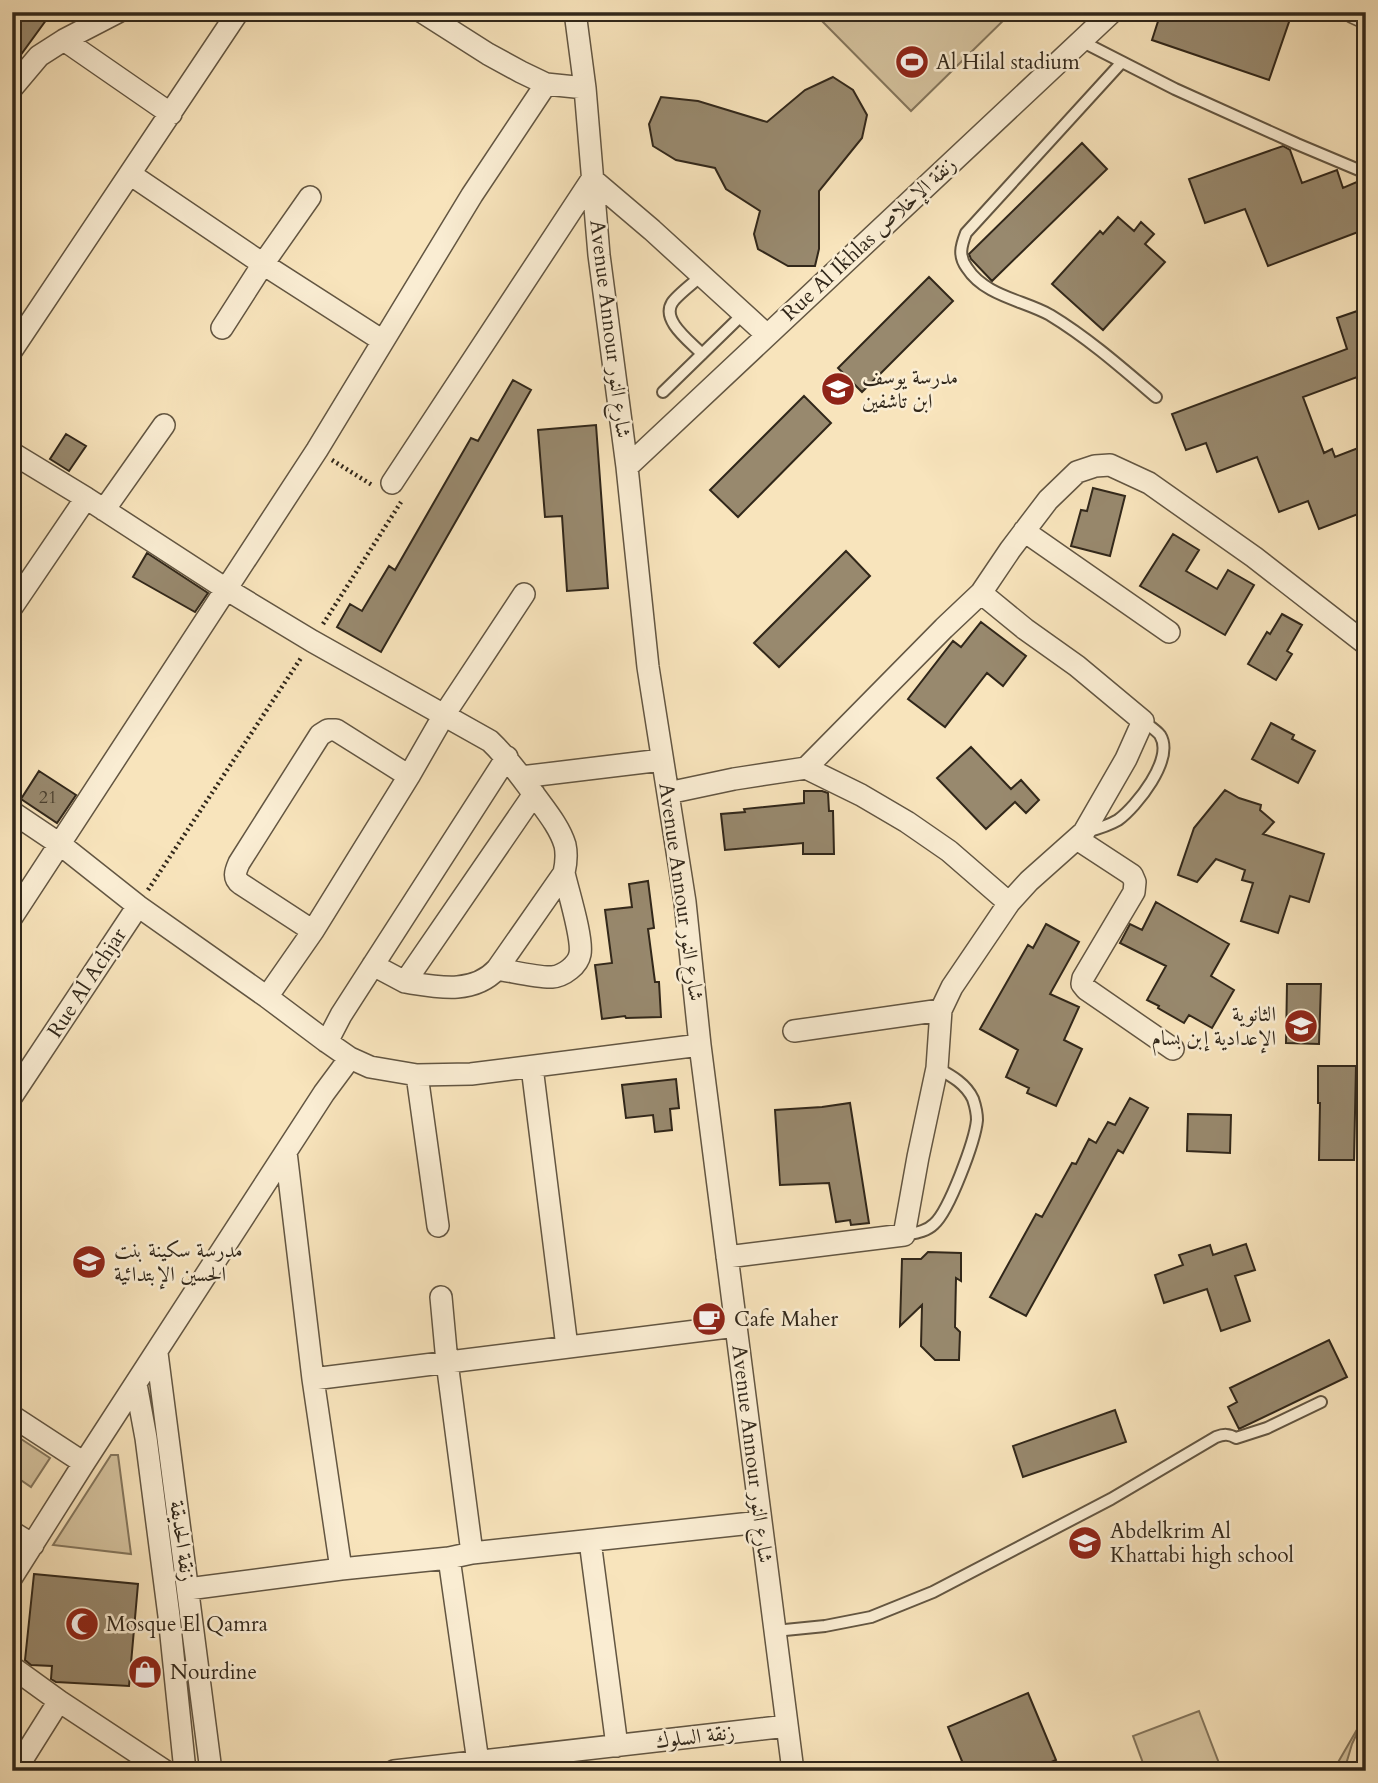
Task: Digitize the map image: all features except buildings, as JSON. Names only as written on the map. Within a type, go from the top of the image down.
[{"type":"street","points":[[12,88],[39,56],[118,12]]},
{"type":"street","points":[[12,350],[238,12]]},
{"type":"street","points":[[422,12],[488,54],[546,84],[585,88]]},
{"type":"street","name":"Avenue Annour شارع النور","points":[[575,12],[585,88],[599,255],[648,667],[685,902],[727,1257],[793,1771]]},
{"type":"street","name":"Rue Al Ikhlas زنقة الإخلاص","points":[[626,467],[1112,12]]},
{"type":"street","points":[[1353,12],[1366,18]]},
{"type":"street","points":[[64,40],[171,114]]},
{"type":"street","points":[[12,917],[317,450],[472,195],[546,84]]},
{"type":"street","points":[[130,174],[383,341]]},
{"type":"street","points":[[386,489],[592,179],[768,335]]},
{"type":"street","points":[[222,328],[310,197]]},
{"type":"street","points":[[104,510],[164,425]]},
{"type":"street","points":[[12,453],[312,641],[490,741],[508,757],[552,819],[565,845],[564,873],[580,944],[579,957],[573,966],[565,973],[552,977],[497,969]]},
{"type":"street","points":[[806,768],[981,593],[1048,500],[1077,472],[1095,466],[1111,466],[1149,483],[1254,557],[1366,644]]},
{"type":"street","points":[[12,607],[86,498]]},
{"type":"street","points":[[1024,531],[1169,632]]},
{"type":"street","points":[[727,1257],[904,1235],[937,1068],[941,1010],[952,987],[1009,903],[1029,881],[1081,836],[1126,759],[1143,721],[981,593]]},
{"type":"street","points":[[267,997],[313,931],[444,715],[524,594]]},
{"type":"street","points":[[313,931],[236,880],[239,863],[324,732],[332,729],[342,733],[409,776]]},
{"type":"street","points":[[327,1042],[373,964],[508,757]]},
{"type":"street","points":[[405,982],[527,786],[662,760]]},
{"type":"street","points":[[668,793],[806,768],[861,795],[906,822],[949,851],[1009,903]]},
{"type":"street","points":[[12,813],[55,853],[138,906],[350,1058],[370,1067],[417,1075],[471,1074],[701,1045]]},
{"type":"street","points":[[1081,836],[1132,875],[1135,882],[1134,892],[1082,984],[1173,1049]]},
{"type":"street","points":[[373,964],[405,982],[430,986],[458,987],[488,979],[564,873]]},
{"type":"street","name":"Rue Al Achjar","points":[[12,1096],[138,906]]},
{"type":"street","points":[[794,1031],[941,1010]]},
{"type":"street","points":[[12,1577],[336,1075],[350,1058]]},
{"type":"street","points":[[532,1067],[567,1348]]},
{"type":"street","points":[[417,1075],[438,1226]]},
{"type":"street","points":[[286,1152],[313,1379],[341,1569]]},
{"type":"street","points":[[441,1297],[472,1553]]},
{"type":"street","points":[[313,1379],[736,1326]]},
{"type":"street","name":"زنقة الحديقة","points":[[157,1353],[211,1771]]},
{"type":"street","name":"زنقة الحديقة","points":[[136,1384],[146,1438],[169,1616],[185,1771]]},
{"type":"street","points":[[12,1416],[84,1463]]},
{"type":"street","points":[[188,1589],[472,1553],[761,1522]]},
{"type":"street","points":[[12,1532],[33,1545]]},
{"type":"street","points":[[590,1541],[617,1746]]},
{"type":"street","points":[[449,1558],[490,1764]]},
{"type":"street","points":[[12,1667],[165,1771]]},
{"type":"street","points":[[15,1771],[59,1701]]},
{"type":"street","name":"زنقة السلوك","points":[[397,1771],[490,1764],[787,1726]]},
{"type":"lane","points":[[1081,41],[1175,89],[1366,173]]},
{"type":"lane","points":[[1122,61],[966,233],[961,254],[968,270],[985,285],[1003,296],[1049,315],[1077,332],[1156,397]]},
{"type":"lane","points":[[702,275],[672,303],[669,313],[672,324],[702,354]]},
{"type":"lane","points":[[663,392],[744,313]]},
{"type":"lane","points":[[1081,836],[1106,826],[1125,814],[1147,789],[1163,754],[1163,743],[1160,735],[1143,721]]},
{"type":"lane","points":[[904,1235],[924,1230],[934,1224],[942,1213],[972,1143],[977,1118],[973,1100],[965,1087],[937,1068]]},
{"type":"lane","points":[[775,1630],[825,1626],[871,1617],[933,1592],[1111,1499],[1216,1437],[1223,1434],[1237,1438],[1267,1428],[1321,1402]]},
{"type":"path","points":[[138,906],[401,503],[386,489],[317,450]]},
{"type":"path","points":[[1356,1771],[1366,1752]]},
{"type":"shaded area","name":"Al Hilal stadium","points":[[813,12],[1012,12],[911,111]]},
{"type":"shaded area","points":[[12,1433],[50,1458],[31,1487],[12,1474]]},
{"type":"shaded area","points":[[111,1455],[118,1455],[131,1554],[53,1545]]},
{"type":"shaded area","points":[[1199,1711],[1222,1771],[1146,1771],[1133,1736]]},
{"type":"shaded area","points":[[1366,1714],[1352,1744],[1344,1771],[1333,1771]]},
{"type":"place","name":"Al Hilal stadium","points":[[912,62]]},
{"type":"place","name":"مدرسة يوسف ابن تاشفين","points":[[838,389]]},
{"type":"place","name":"الثانوية الإعدادية إبن بسام","points":[[1301,1026]]},
{"type":"place","name":"مدرسة سكينة بنت الحسين الإبتدائية","points":[[89,1262]]},
{"type":"place","name":"Cafe Maher","points":[[709,1319]]},
{"type":"place","name":"Abdelkrim Al Khattabi high school","points":[[1085,1543]]},
{"type":"place","name":"Mosque El Qamra","points":[[82,1624]]},
{"type":"place","name":"Nourdine","points":[[145,1672]]}]
